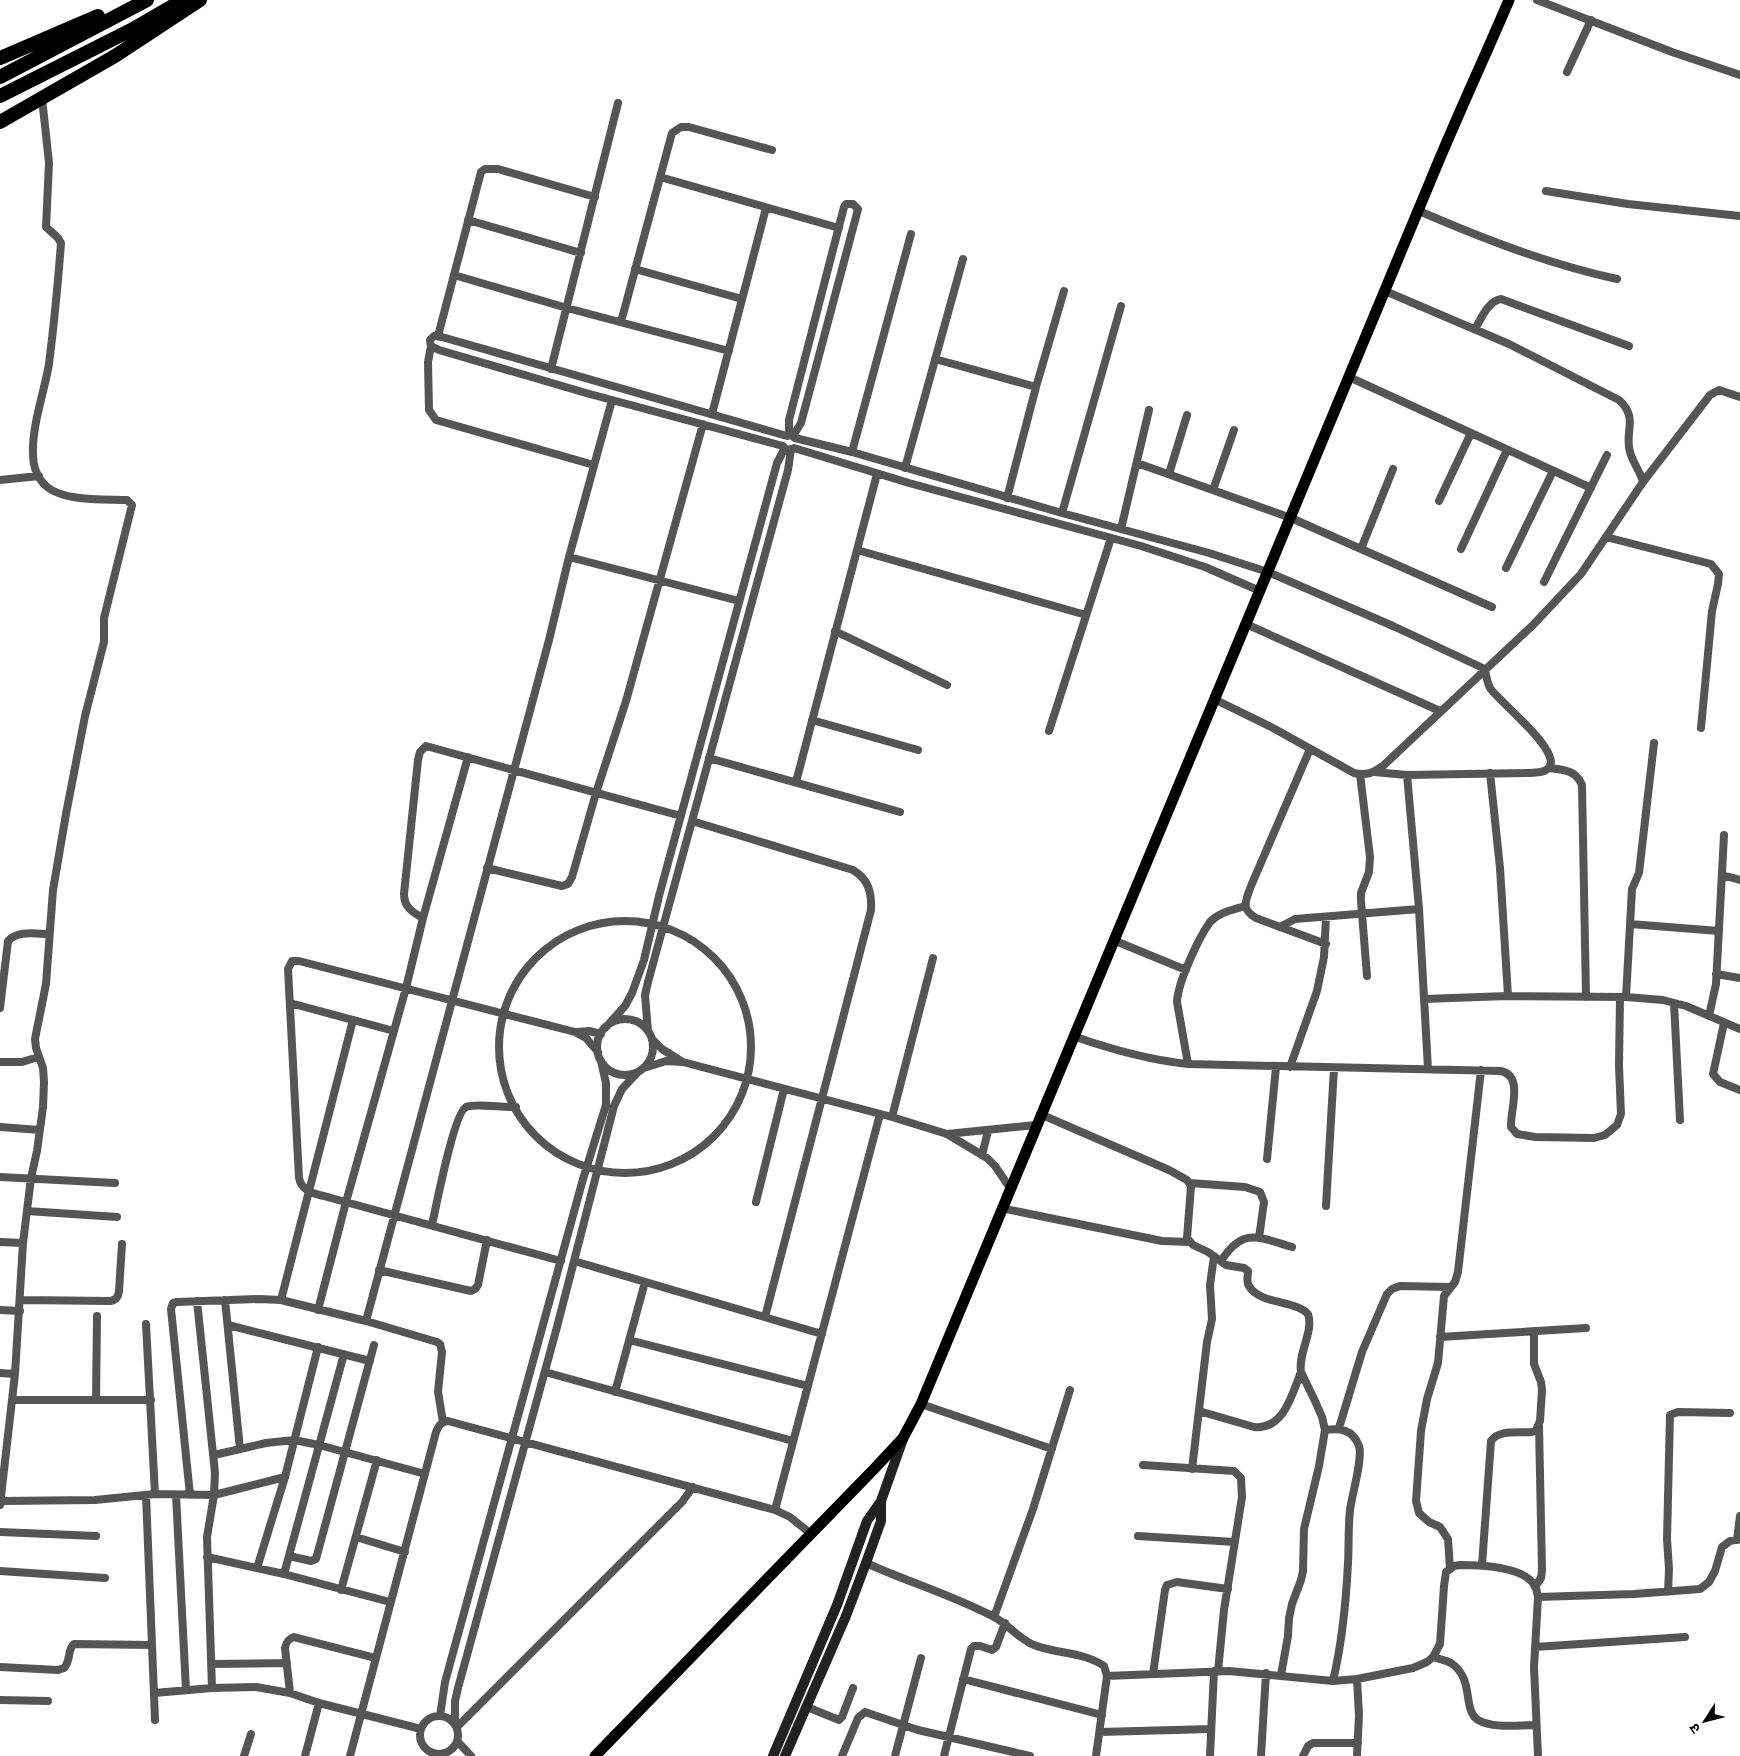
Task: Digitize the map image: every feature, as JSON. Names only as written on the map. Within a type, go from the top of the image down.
[{"type":"highway","points":[[0,58],[132,0]]},
{"type":"highway","points":[[0,76],[147,0]]},
{"type":"highway","points":[[0,96],[133,28],[183,0]]},
{"type":"highway","points":[[0,122],[115,56],[200,0]]},
{"type":"main road","points":[[595,1756],[903,1438],[921,1404],[1038,1119],[1291,518],[1429,184],[1509,0]]},
{"type":"street","points":[[1537,0],[1672,52],[1740,75]]},
{"type":"street","points":[[1568,72],[1590,20]]},
{"type":"street","points":[[42,98],[49,163],[46,228],[61,243],[49,365],[37,423],[33,453],[34,466],[43,483],[51,490],[60,494],[70,497],[127,500],[132,505],[104,618],[104,642],[85,716],[53,890],[46,984],[36,1039],[36,1048],[43,1068],[44,1082],[40,1130],[31,1178],[23,1243],[15,1374],[0,1503],[95,1500],[155,1494],[214,1495],[285,1477]]},
{"type":"street","points":[[551,369],[618,103]]},
{"type":"street","points":[[621,322],[672,133],[681,127],[697,129],[772,150]]},
{"type":"street","points":[[438,336],[479,177],[485,169],[491,168],[595,197]]},
{"type":"street","points":[[660,177],[839,228]]},
{"type":"street","points":[[1546,191],[1628,204],[1740,216]]},
{"type":"street","points":[[440,1716],[445,1682],[606,1105],[606,1083],[598,1052],[600,1034],[625,1006],[632,993],[644,960],[652,923],[777,463],[788,448],[796,444],[791,436],[789,420],[844,207],[846,204],[853,204],[858,209],[858,213],[801,423],[791,436],[783,441],[788,448],[788,470],[645,995],[652,1054],[641,1070],[622,1089],[614,1106],[545,1372],[458,1688],[454,1710],[459,1736],[458,1742],[447,1755],[425,1753],[421,1741],[421,1729],[428,1719],[440,1716],[446,1717],[456,1726]]},
{"type":"street","points":[[712,414],[766,208]]},
{"type":"street","points":[[1419,211],[1516,251],[1581,271],[1617,279]]},
{"type":"street","points":[[468,220],[581,253]]},
{"type":"street","points":[[852,452],[911,234]]},
{"type":"street","points":[[905,468],[963,259]]},
{"type":"street","points":[[635,269],[742,299]]},
{"type":"street","points":[[454,275],[567,308],[729,351]]},
{"type":"street","points":[[1385,290],[1509,344],[1618,400],[1625,406],[1630,420],[1629,451],[1643,482]]},
{"type":"street","points":[[1007,498],[1036,387],[1064,291]]},
{"type":"street","points":[[1475,329],[1491,304],[1501,299],[1629,346]]},
{"type":"street","points":[[1062,513],[1122,306]]},
{"type":"street","points":[[594,465],[436,420],[429,410],[428,401],[430,340],[438,336],[852,452],[1007,498],[1209,553],[1268,572],[1393,626],[1485,669]]},
{"type":"street","points":[[431,346],[448,353],[612,400],[1141,546],[1205,567],[1260,590]]},
{"type":"street","points":[[935,359],[1036,387]]},
{"type":"street","points":[[1349,377],[1590,488]]},
{"type":"street","points":[[1214,699],[1273,728],[1354,773],[1367,775],[1374,772],[1384,765],[1533,625],[1581,574],[1643,482],[1710,396],[1719,390],[1740,397]]},
{"type":"street","points":[[366,1321],[612,400]]},
{"type":"street","points":[[1121,529],[1149,410]]},
{"type":"street","points":[[1169,474],[1187,415]]},
{"type":"street","points":[[487,868],[562,886],[568,884],[572,877],[596,793],[626,701],[703,424]]},
{"type":"street","points":[[1213,490],[1234,430]]},
{"type":"street","points":[[1440,501],[1471,433]]},
{"type":"street","points":[[1462,549],[1507,450]]},
{"type":"street","points":[[1544,582],[1607,455]]},
{"type":"street","points":[[1137,463],[1291,518],[1492,607]]},
{"type":"street","points":[[1361,549],[1393,469]]},
{"type":"street","points":[[1506,568],[1553,471]]},
{"type":"street","points":[[796,782],[877,474]]},
{"type":"street","points":[[0,480],[39,476]]},
{"type":"street","points":[[1606,537],[1704,561],[1711,564],[1719,574],[1712,611],[1701,728]]},
{"type":"street","points":[[1049,731],[1111,538]]},
{"type":"street","points":[[857,550],[1086,615]]},
{"type":"street","points":[[569,557],[739,601]]},
{"type":"street","points":[[1246,624],[1440,711]]},
{"type":"street","points":[[835,631],[947,685]]},
{"type":"street","points":[[1485,669],[1490,689],[1525,723],[1544,746],[1551,763],[1549,768]]},
{"type":"street","points":[[812,720],[918,750]]},
{"type":"street","points":[[1073,1036],[1119,1050],[1169,1062],[1188,1064],[1501,1071],[1510,1075],[1514,1087],[1511,1127],[1517,1134],[1594,1138],[1604,1135],[1617,1125],[1621,1114],[1619,1066],[1632,889],[1639,874],[1654,744]]},
{"type":"street","points":[[422,918],[414,913],[404,901],[420,752],[426,746],[681,816]]},
{"type":"street","points":[[1310,749],[1257,870],[1245,906],[1250,915],[1326,944]]},
{"type":"street","points":[[318,1310],[406,988],[422,918],[468,757]]},
{"type":"street","points":[[709,758],[900,812]]},
{"type":"street","points":[[1374,772],[1407,775],[1531,773],[1544,771],[1549,768],[1577,775],[1582,785],[1586,997]]},
{"type":"street","points":[[1490,773],[1500,868],[1508,996]]},
{"type":"street","points":[[1360,774],[1370,857],[1369,872],[1361,893],[1367,976]]},
{"type":"street","points":[[1407,775],[1419,910],[1428,1069]]},
{"type":"street","points":[[692,821],[853,870],[862,876],[868,886],[872,899],[871,910],[765,1317]]},
{"type":"street","points":[[1709,1016],[1716,974],[1724,835]]},
{"type":"street","points":[[1722,875],[1740,880]]},
{"type":"street","points":[[1188,1064],[1177,1002],[1178,992],[1186,970],[1210,922],[1214,917],[1245,906]]},
{"type":"street","points":[[1280,927],[1295,919],[1419,910]]},
{"type":"street","points":[[1290,1067],[1318,990],[1326,944],[1326,917]]},
{"type":"street","points":[[628,921],[652,923],[680,932],[709,952],[721,965],[737,989],[747,1018],[751,1040],[748,1080],[733,1114],[723,1128],[713,1139],[688,1156],[671,1164],[641,1172],[597,1172],[569,1160],[539,1140],[516,1107],[506,1087],[500,1064],[499,1044],[503,1014],[513,986],[521,975],[542,951],[562,938],[598,922],[628,921]]},
{"type":"street","points":[[1630,924],[1719,931]]},
{"type":"street","points":[[0,1008],[8,941],[12,936],[19,934],[49,934]]},
{"type":"street","points":[[1114,940],[1186,970]]},
{"type":"street","points":[[892,1117],[933,958]]},
{"type":"street","points":[[561,1261],[308,1191],[300,1184],[288,969],[292,961],[296,960],[575,1032],[600,1034]]},
{"type":"street","points":[[1716,974],[1740,978]]},
{"type":"street","points":[[1424,999],[1508,996],[1623,997],[1663,1000],[1686,1006],[1740,1029]]},
{"type":"street","points":[[290,1002],[394,1031]]},
{"type":"street","points":[[1674,1003],[1680,1120]]},
{"type":"street","points":[[606,1027],[623,1019],[641,1024],[662,1049],[683,1062]]},
{"type":"street","points":[[281,1300],[353,1020]]},
{"type":"street","points":[[1724,1023],[1712,1068],[1713,1074],[1720,1082],[1740,1090]]},
{"type":"street","points":[[575,1032],[586,1038],[598,1052]]},
{"type":"street","points":[[0,1062],[22,1062],[38,1056]]},
{"type":"street","points":[[601,1061],[614,1072],[630,1075],[662,1062],[683,1062],[892,1117],[947,1134],[982,1155],[995,1166],[1010,1188]]},
{"type":"street","points":[[1267,1159],[1276,1066]]},
{"type":"street","points":[[1326,1206],[1334,1068]]},
{"type":"street","points":[[1450,1569],[1450,1548],[1445,1532],[1440,1527],[1423,1518],[1416,1506],[1421,1431],[1424,1412],[1438,1363],[1444,1296],[1455,1282],[1458,1272],[1481,1070]]},
{"type":"street","points":[[756,1202],[784,1088]]},
{"type":"street","points":[[432,1225],[455,1128],[463,1109],[467,1106],[475,1105],[503,1108],[516,1107]]},
{"type":"street","points":[[775,1510],[880,1114]]},
{"type":"street","points":[[947,1134],[988,1131],[1038,1119],[1169,1170],[1190,1183],[1245,1187],[1260,1192],[1264,1202],[1259,1238]]},
{"type":"street","points":[[0,1127],[40,1130]]},
{"type":"street","points":[[982,1155],[988,1131]]},
{"type":"street","points":[[0,1177],[115,1183]]},
{"type":"street","points":[[1190,1183],[1191,1192],[1187,1234],[1190,1242]]},
{"type":"street","points":[[1002,1208],[1162,1241],[1190,1242],[1221,1261],[1248,1271],[1248,1286],[1258,1294],[1275,1302],[1300,1308],[1308,1314],[1310,1326],[1300,1365],[1301,1372],[1322,1417],[1324,1430],[1319,1466],[1304,1529],[1302,1580],[1292,1604],[1281,1675]]},
{"type":"street","points":[[27,1211],[117,1217]]},
{"type":"street","points":[[1221,1261],[1229,1248],[1244,1238],[1259,1238],[1292,1247]]},
{"type":"street","points":[[379,1270],[470,1291],[478,1285],[488,1240]]},
{"type":"street","points":[[0,1242],[23,1243]]},
{"type":"street","points":[[21,1300],[111,1301],[116,1299],[120,1291],[122,1244]]},
{"type":"street","points":[[1192,1468],[1212,1319],[1210,1285],[1214,1256]]},
{"type":"street","points":[[574,1261],[822,1334]]},
{"type":"street","points":[[615,1392],[645,1282]]},
{"type":"street","points":[[1339,1428],[1362,1352],[1384,1298],[1389,1291],[1400,1286],[1451,1287]]},
{"type":"street","points":[[225,1300],[240,1448]]},
{"type":"street","points":[[190,1495],[171,1309],[176,1302],[281,1300],[366,1321],[437,1342],[440,1344],[442,1352],[438,1392],[443,1422]]},
{"type":"street","points":[[197,1301],[214,1455],[214,1495],[207,1538],[212,1688]]},
{"type":"street","points":[[0,1310],[20,1311]]},
{"type":"street","points":[[96,1400],[97,1316]]},
{"type":"street","points":[[146,1324],[155,1494]]},
{"type":"street","points":[[228,1325],[370,1361]]},
{"type":"street","points":[[1440,1337],[1586,1328]]},
{"type":"street","points":[[1534,1331],[1534,1364],[1542,1390],[1539,1426],[1542,1570],[1541,1578],[1535,1586]]},
{"type":"street","points":[[629,1340],[808,1386]]},
{"type":"street","points":[[289,1556],[312,1562],[316,1560],[374,1345]]},
{"type":"street","points":[[258,1568],[285,1477],[318,1347]]},
{"type":"street","points":[[284,1574],[344,1354]]},
{"type":"street","points":[[545,1372],[793,1441]]},
{"type":"street","points":[[1199,1411],[1254,1427],[1261,1428],[1270,1425],[1283,1413],[1301,1372]]},
{"type":"street","points":[[0,1374],[15,1374]]},
{"type":"street","points":[[994,1617],[1033,1509],[1070,1390]]},
{"type":"street","points":[[12,1400],[151,1400]]},
{"type":"street","points":[[921,1404],[1052,1449]]},
{"type":"street","points":[[1668,1592],[1667,1538],[1670,1414],[1678,1412],[1730,1413]]},
{"type":"street","points":[[350,1756],[436,1432],[438,1426],[443,1422],[448,1421],[775,1510],[790,1517],[811,1534]]},
{"type":"street","points":[[1482,1566],[1491,1441],[1500,1434],[1532,1432],[1539,1426]]},
{"type":"street","points":[[1324,1430],[1339,1428],[1348,1432],[1354,1436],[1360,1448],[1350,1508],[1343,1623],[1333,1681]]},
{"type":"street","points":[[773,1756],[837,1606],[867,1521],[881,1501],[903,1438]]},
{"type":"street","points":[[214,1455],[266,1442],[294,1440],[425,1474]]},
{"type":"street","points":[[341,1590],[377,1460]]},
{"type":"street","points":[[1142,1466],[1234,1471],[1241,1478],[1243,1489],[1216,1671],[1210,1756]]},
{"type":"street","points":[[456,1726],[682,1502],[693,1487]]},
{"type":"street","points":[[146,1495],[155,1720]]},
{"type":"street","points":[[176,1495],[186,1690]]},
{"type":"street","points":[[785,1756],[846,1616],[866,1563],[881,1521],[881,1501]]},
{"type":"street","points":[[1538,1597],[1700,1589],[1704,1587],[1715,1571],[1722,1547],[1730,1541],[1738,1539],[1740,1516]]},
{"type":"street","points":[[0,1532],[96,1536]]},
{"type":"street","points":[[1138,1536],[1235,1542]]},
{"type":"street","points":[[356,1537],[405,1552]]},
{"type":"street","points":[[207,1557],[284,1574],[390,1602]]},
{"type":"street","points":[[866,1563],[897,1577],[950,1596],[994,1617],[1006,1623],[1035,1646],[1087,1658],[1104,1666],[1107,1676],[1096,1756]]},
{"type":"street","points":[[1107,1676],[1216,1671],[1266,1673],[1333,1681],[1357,1679],[1412,1668],[1421,1665],[1433,1657],[1440,1644],[1445,1576],[1450,1569],[1460,1565],[1503,1568],[1524,1576],[1535,1586],[1538,1597],[1534,1667],[1538,1756]]},
{"type":"street","points":[[0,1571],[105,1578]]},
{"type":"street","points":[[1153,1674],[1167,1585],[1177,1582],[1228,1589]]},
{"type":"street","points":[[944,1756],[971,1649],[974,1646],[992,1650],[996,1648],[1006,1623]]},
{"type":"street","points":[[290,1693],[286,1643],[294,1637],[376,1658]]},
{"type":"street","points":[[1535,1647],[1685,1637]]},
{"type":"street","points":[[0,1667],[58,1670],[64,1668],[68,1660],[70,1648],[74,1644],[152,1645]]},
{"type":"street","points":[[1433,1657],[1450,1662],[1459,1669],[1468,1691],[1471,1711],[1478,1720],[1500,1725],[1536,1725]]},
{"type":"street","points":[[895,1756],[921,1658]]},
{"type":"street","points":[[212,1664],[287,1663]]},
{"type":"street","points":[[1262,1756],[1266,1673]]},
{"type":"street","points":[[963,1679],[1102,1715]]},
{"type":"street","points":[[1357,1679],[1357,1756]]},
{"type":"street","points":[[154,1693],[212,1688],[256,1687],[290,1693],[319,1704],[421,1729]]},
{"type":"street","points":[[807,1707],[839,1720],[842,1717],[853,1688]]},
{"type":"street","points":[[0,1700],[48,1701]]},
{"type":"street","points":[[305,1756],[319,1704]]},
{"type":"street","points":[[842,1756],[858,1718],[861,1714],[870,1713],[926,1732],[949,1736],[1005,1753],[1030,1756]]},
{"type":"street","points":[[1100,1732],[1211,1729]]},
{"type":"street","points":[[244,1756],[251,1734]]},
{"type":"street","points":[[458,1742],[471,1756]]},
{"type":"street","points":[[1303,1756],[1308,1746],[1313,1743],[1358,1743]]}]
